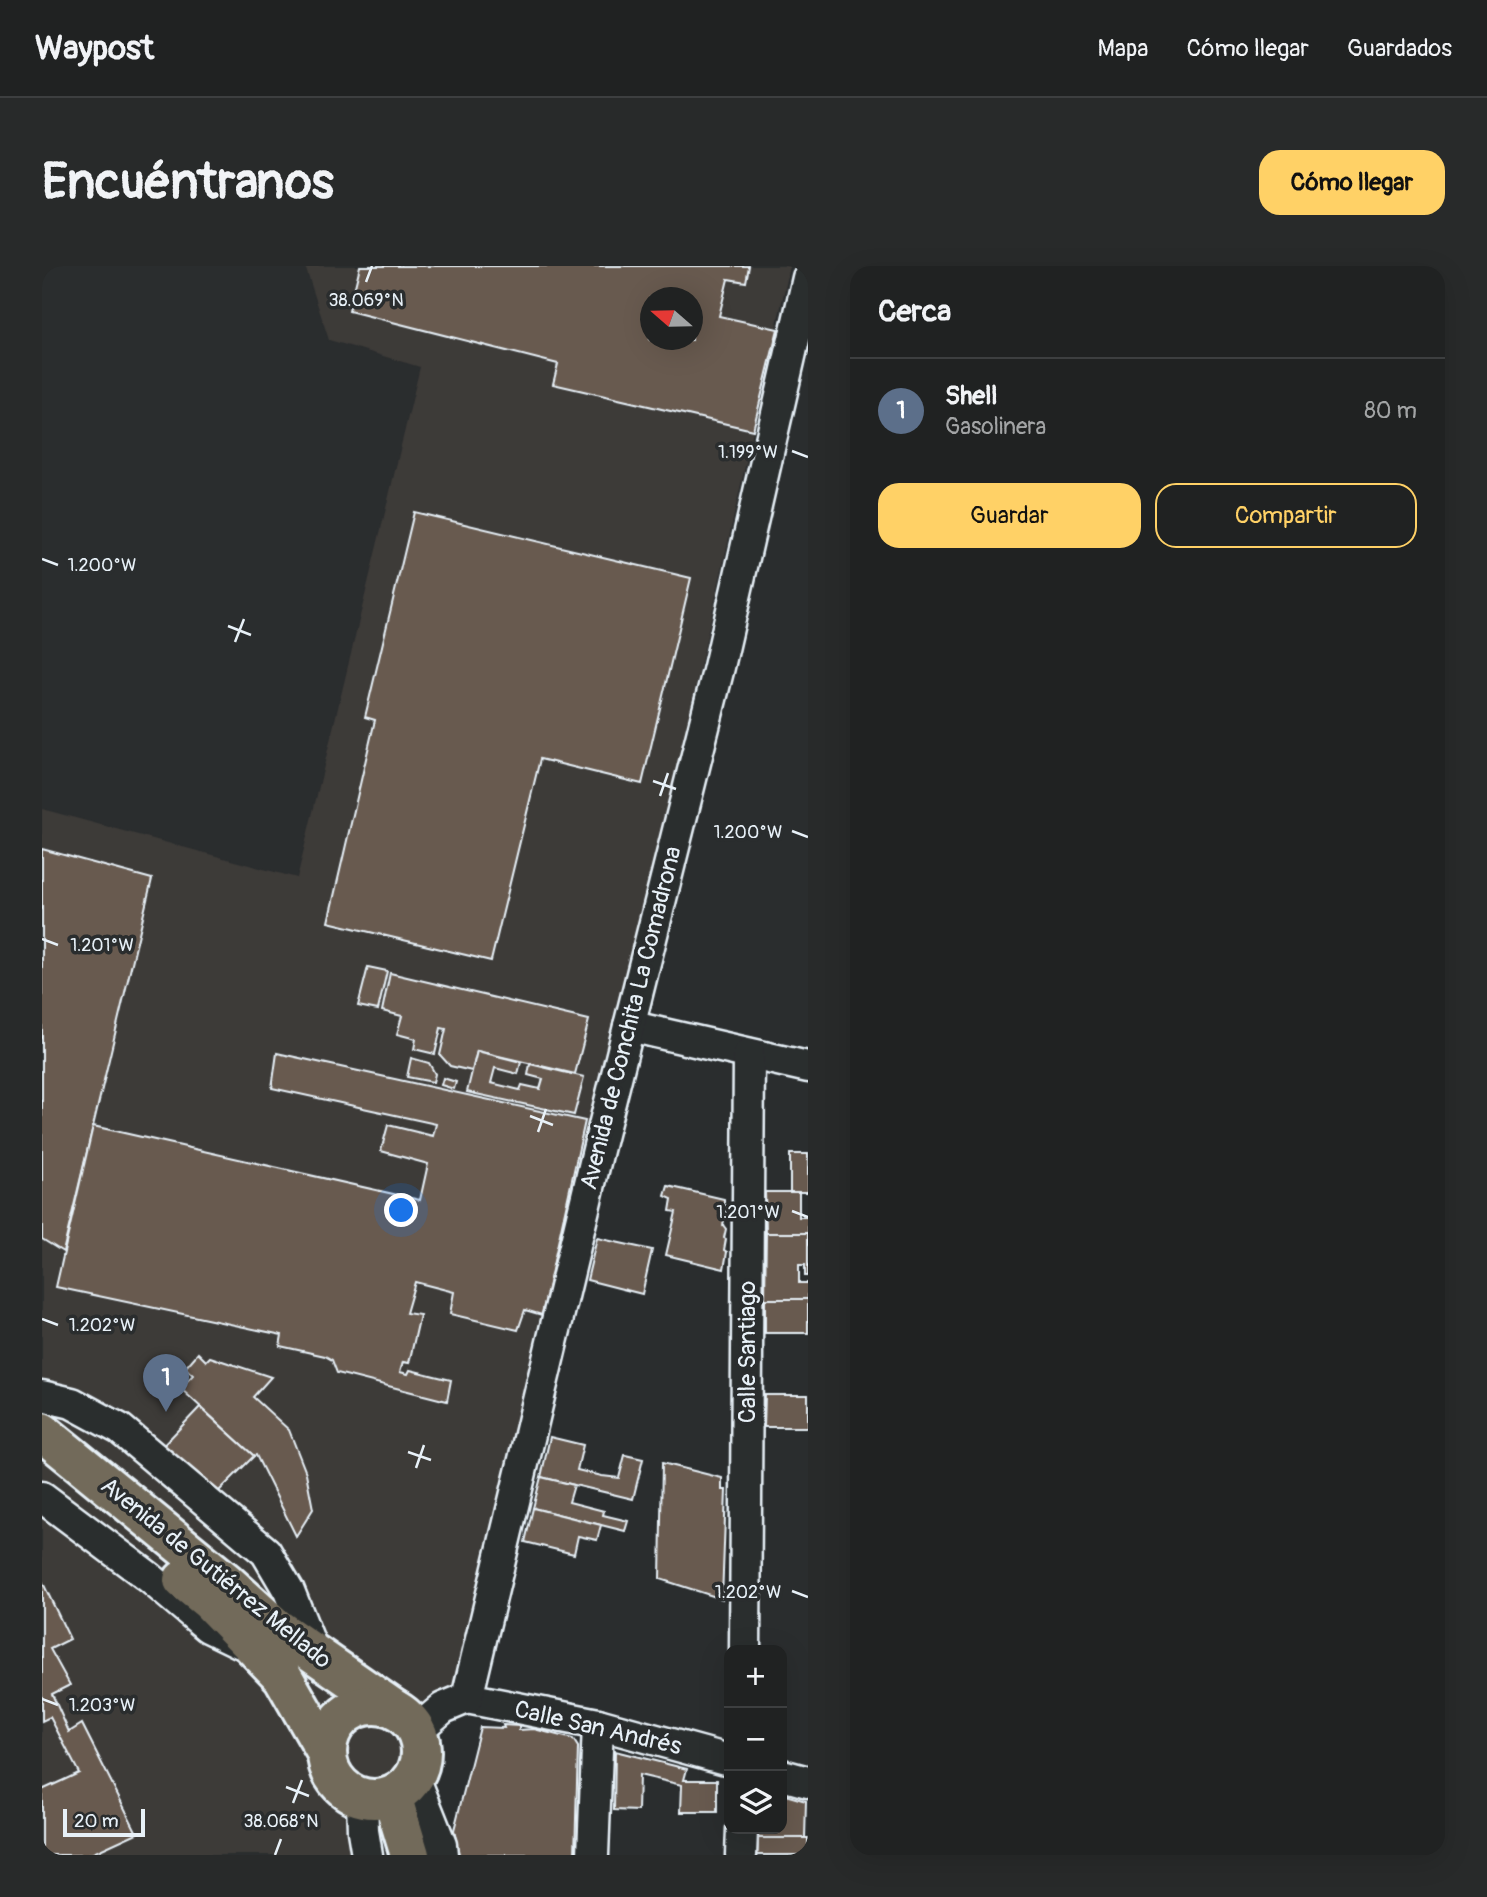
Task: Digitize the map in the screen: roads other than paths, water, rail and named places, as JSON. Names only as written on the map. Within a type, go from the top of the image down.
[{"type":"main road","name":"Avenida de Gutiérrez Mellado","points":[[42,1432],[205,1564],[277,1628],[405,1720]]},
{"type":"main road","name":"Avenida de Gutiérrez Mellado","points":[[42,1467],[209,1601],[261,1653],[283,1677],[326,1752]]},
{"type":"main road","points":[[378,1705],[405,1720],[421,1746],[420,1762],[389,1791],[347,1792],[336,1782],[328,1768],[326,1752],[336,1723],[348,1712],[362,1706],[378,1705]]},
{"type":"main road","points":[[389,1791],[410,1855]]},
{"type":"street","name":"Avenida de Conchita La Comadrona","points":[[467,1698],[629,1026],[719,667],[808,278]]},
{"type":"street","points":[[629,1026],[808,1067]]},
{"type":"street","name":"Calle Santiago","points":[[745,1645],[749,1054]]},
{"type":"street","points":[[42,1396],[72,1403],[120,1429],[266,1552],[289,1591],[315,1656]]},
{"type":"street","points":[[42,1497],[150,1578],[208,1627],[261,1653]]},
{"type":"street","points":[[405,1720],[467,1698]]},
{"type":"street","name":"Calle San Andrés","points":[[467,1698],[598,1724],[724,1759]]},
{"type":"street","points":[[593,1855],[598,1724]]},
{"type":"street","points":[[787,1776],[808,1782]]},
{"type":"street","points":[[367,1855],[363,1831],[389,1791],[441,1845],[442,1855]]},
{"type":"street","points":[[741,1855],[742,1834]]},
{"type":"place","name":"Shell","points":[[166,1412]]}]
